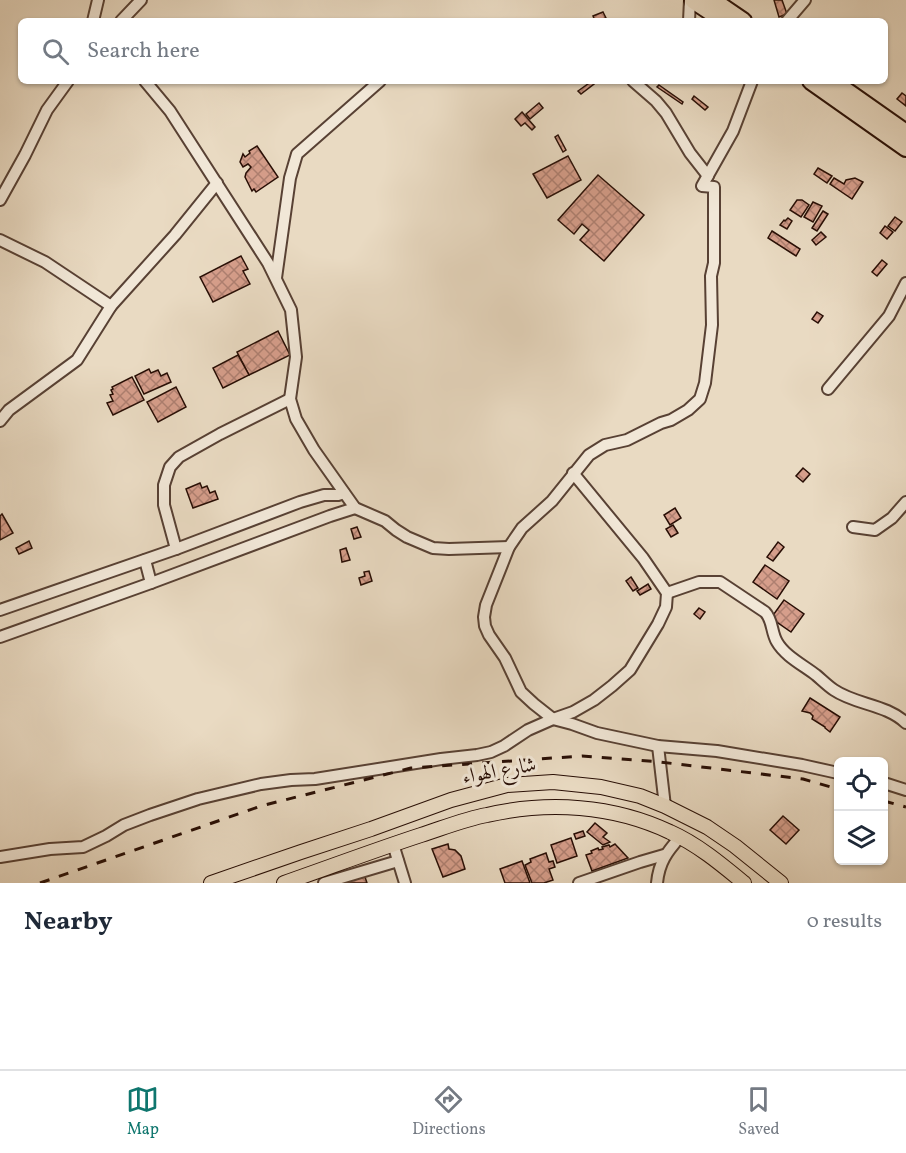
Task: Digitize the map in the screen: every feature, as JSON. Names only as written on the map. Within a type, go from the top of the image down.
[{"type":"highway","points":[[692,0],[719,18]]},
{"type":"highway","points":[[712,0],[739,18]]},
{"type":"highway","points":[[815,84],[906,148]]},
{"type":"highway","points":[[836,84],[906,133]]},
{"type":"main road","name":"شارع الهواء","points":[[211,883],[451,800],[507,785],[553,782],[601,787],[640,796],[665,806],[707,827],[781,883]]},
{"type":"main road","points":[[601,787],[601,810]]},
{"type":"main road","name":"شارع الهواء","points":[[284,883],[393,844],[486,815],[546,807],[583,808],[627,815],[680,837],[716,860],[744,883]]},
{"type":"street","points":[[94,18],[98,0]]},
{"type":"street","points":[[124,18],[141,0]]},
{"type":"street","points":[[689,18],[692,0]]},
{"type":"street","points":[[790,18],[805,0]]},
{"type":"street","points":[[0,200],[47,110],[66,84]]},
{"type":"street","points":[[148,84],[170,111],[276,279],[291,310],[296,357],[290,399],[296,419],[314,450],[355,508],[385,521],[401,534],[433,548],[509,547]]},
{"type":"street","points":[[276,279],[290,178],[297,154],[377,84]]},
{"type":"street","points":[[636,84],[666,113],[690,153],[708,176]]},
{"type":"street","points":[[752,84],[733,131],[702,186],[714,187],[714,263],[711,276],[712,325],[705,382],[700,399],[688,410],[671,420],[627,440],[604,446],[588,455],[552,501],[522,528],[509,547],[486,605],[484,617],[489,635],[505,658],[521,692],[553,719],[597,733],[658,746],[717,751],[834,771]]},
{"type":"street","points":[[0,421],[9,410],[77,360],[111,306],[175,235],[217,183]]},
{"type":"street","points":[[0,240],[45,262],[111,306]]},
{"type":"street","points":[[828,389],[890,316],[906,283]]},
{"type":"street","points":[[176,549],[164,505],[164,485],[170,467],[179,457],[290,399]]},
{"type":"street","points":[[0,857],[50,849],[83,847],[124,825],[150,815],[198,799],[261,784],[315,779],[491,752],[528,730],[573,712],[594,700],[630,670],[658,624],[666,607],[667,593],[643,558],[573,473]]},
{"type":"street","points":[[0,610],[176,549],[300,502],[324,495],[344,493]]},
{"type":"street","points":[[853,527],[875,530],[892,518],[906,502]]},
{"type":"street","points":[[0,637],[355,508]]},
{"type":"street","points":[[145,560],[151,583]]},
{"type":"street","points":[[667,593],[699,582],[720,582],[765,612],[776,642],[783,650],[835,691],[854,700],[889,711],[906,723]]},
{"type":"street","points":[[658,746],[665,806]]},
{"type":"street","points":[[888,784],[906,790]]},
{"type":"street","points":[[657,883],[657,874],[664,855],[680,837]]},
{"type":"street","points":[[393,844],[405,883]]},
{"type":"street","points":[[579,883],[664,855]]},
{"type":"street","points":[[324,883],[398,861]]},
{"type":"building","points":[[774,0],[782,0],[787,14],[779,17]]},
{"type":"building","points":[[603,12],[606,18],[594,18],[593,16]]},
{"type":"building","points":[[588,84],[594,84],[581,94],[578,91]]},
{"type":"building","points":[[659,85],[683,102],[682,104],[657,87]]},
{"type":"building","points":[[902,93],[906,96],[906,106],[897,99]]},
{"type":"building","points":[[694,96],[708,107],[705,110],[692,99]]},
{"type":"building","points":[[539,103],[543,108],[530,119],[526,114]]},
{"type":"building","points":[[522,112],[535,127],[532,130],[525,123],[521,126],[515,119]]},
{"type":"building","points":[[558,135],[566,150],[563,152],[555,137]]},
{"type":"building","points":[[257,146],[278,177],[256,192],[254,189],[252,191],[245,177],[251,167],[248,164],[243,167],[240,162],[243,154],[245,157]]},
{"type":"building","points":[[568,156],[581,180],[547,198],[533,174]]},
{"type":"building","points":[[818,168],[832,176],[827,183],[814,174]]},
{"type":"building","points":[[598,175],[644,215],[604,261],[580,240],[589,230],[582,224],[574,234],[558,220]]},
{"type":"building","points":[[834,178],[844,184],[846,180],[855,178],[863,182],[852,199],[830,184]]},
{"type":"building","points":[[797,200],[802,200],[809,205],[801,217],[790,210]]},
{"type":"building","points":[[813,202],[822,206],[813,222],[804,217]]},
{"type":"building","points":[[823,211],[828,214],[817,231],[812,228]]},
{"type":"building","points":[[895,217],[902,222],[895,231],[888,226]]},
{"type":"building","points":[[788,218],[792,221],[787,229],[780,225]]},
{"type":"building","points":[[885,226],[893,232],[887,239],[880,233]]},
{"type":"building","points":[[772,231],[800,249],[796,256],[768,238]]},
{"type":"building","points":[[821,232],[826,237],[816,245],[812,240]]},
{"type":"building","points":[[241,256],[248,269],[243,271],[250,284],[213,302],[200,277]]},
{"type":"building","points":[[882,260],[887,264],[877,276],[872,272]]},
{"type":"building","points":[[817,312],[823,316],[818,323],[812,319]]},
{"type":"building","points":[[278,331],[290,355],[249,375],[237,352]]},
{"type":"building","points":[[238,355],[249,375],[223,388],[213,368]]},
{"type":"building","points":[[149,369],[151,373],[158,370],[161,376],[167,373],[171,382],[144,394],[135,376]]},
{"type":"building","points":[[132,377],[144,400],[113,415],[107,403],[113,401],[110,395],[113,394],[112,387]]},
{"type":"building","points":[[176,387],[186,407],[158,422],[147,402]]},
{"type":"building","points":[[803,468],[810,474],[803,482],[796,476]]},
{"type":"building","points":[[200,483],[202,488],[207,486],[210,493],[215,491],[218,499],[193,508],[186,489]]},
{"type":"building","points":[[675,508],[681,518],[670,525],[664,515]]},
{"type":"building","points":[[2,514],[13,533],[0,540],[0,516]]},
{"type":"building","points":[[673,525],[678,533],[671,537],[666,529]]},
{"type":"building","points":[[357,527],[361,537],[354,539],[351,529]]},
{"type":"building","points":[[29,541],[32,548],[19,554],[16,548]]},
{"type":"building","points":[[778,542],[784,547],[773,561],[767,557]]},
{"type":"building","points":[[346,548],[350,560],[342,562],[340,550]]},
{"type":"building","points":[[765,565],[789,581],[777,599],[753,582]]},
{"type":"building","points":[[369,571],[372,581],[361,585],[359,578],[365,576],[364,572]]},
{"type":"building","points":[[631,577],[638,588],[633,591],[626,581]]},
{"type":"building","points":[[648,584],[651,589],[640,595],[637,591]]},
{"type":"building","points":[[784,600],[804,614],[791,632],[771,618]]},
{"type":"building","points":[[699,608],[705,612],[700,619],[694,614]]},
{"type":"building","points":[[810,698],[840,717],[830,732],[812,719],[813,716],[810,713],[802,711]]},
{"type":"building","points":[[783,816],[799,830],[786,844],[770,830]]},
{"type":"building","points":[[595,823],[607,833],[603,837],[610,842],[603,845],[587,832]]},
{"type":"building","points":[[583,831],[585,836],[576,839],[574,834]]},
{"type":"building","points":[[571,838],[577,856],[557,863],[551,845]]},
{"type":"building","points":[[448,844],[449,849],[455,850],[461,856],[465,869],[443,877],[432,849]]},
{"type":"building","points":[[615,844],[628,858],[592,871],[586,855],[598,848],[599,850]]},
{"type":"building","points":[[546,853],[549,862],[553,861],[555,867],[549,869],[553,880],[532,883],[525,865],[531,862],[530,859]]},
{"type":"building","points":[[522,861],[530,883],[505,883],[500,869]]},
{"type":"building","points":[[364,874],[367,883],[342,883]]},
{"type":"railway","points":[[40,883],[261,806],[411,768],[582,756],[660,762],[803,779],[834,788]]},
{"type":"railway","points":[[888,802],[906,807]]}]
